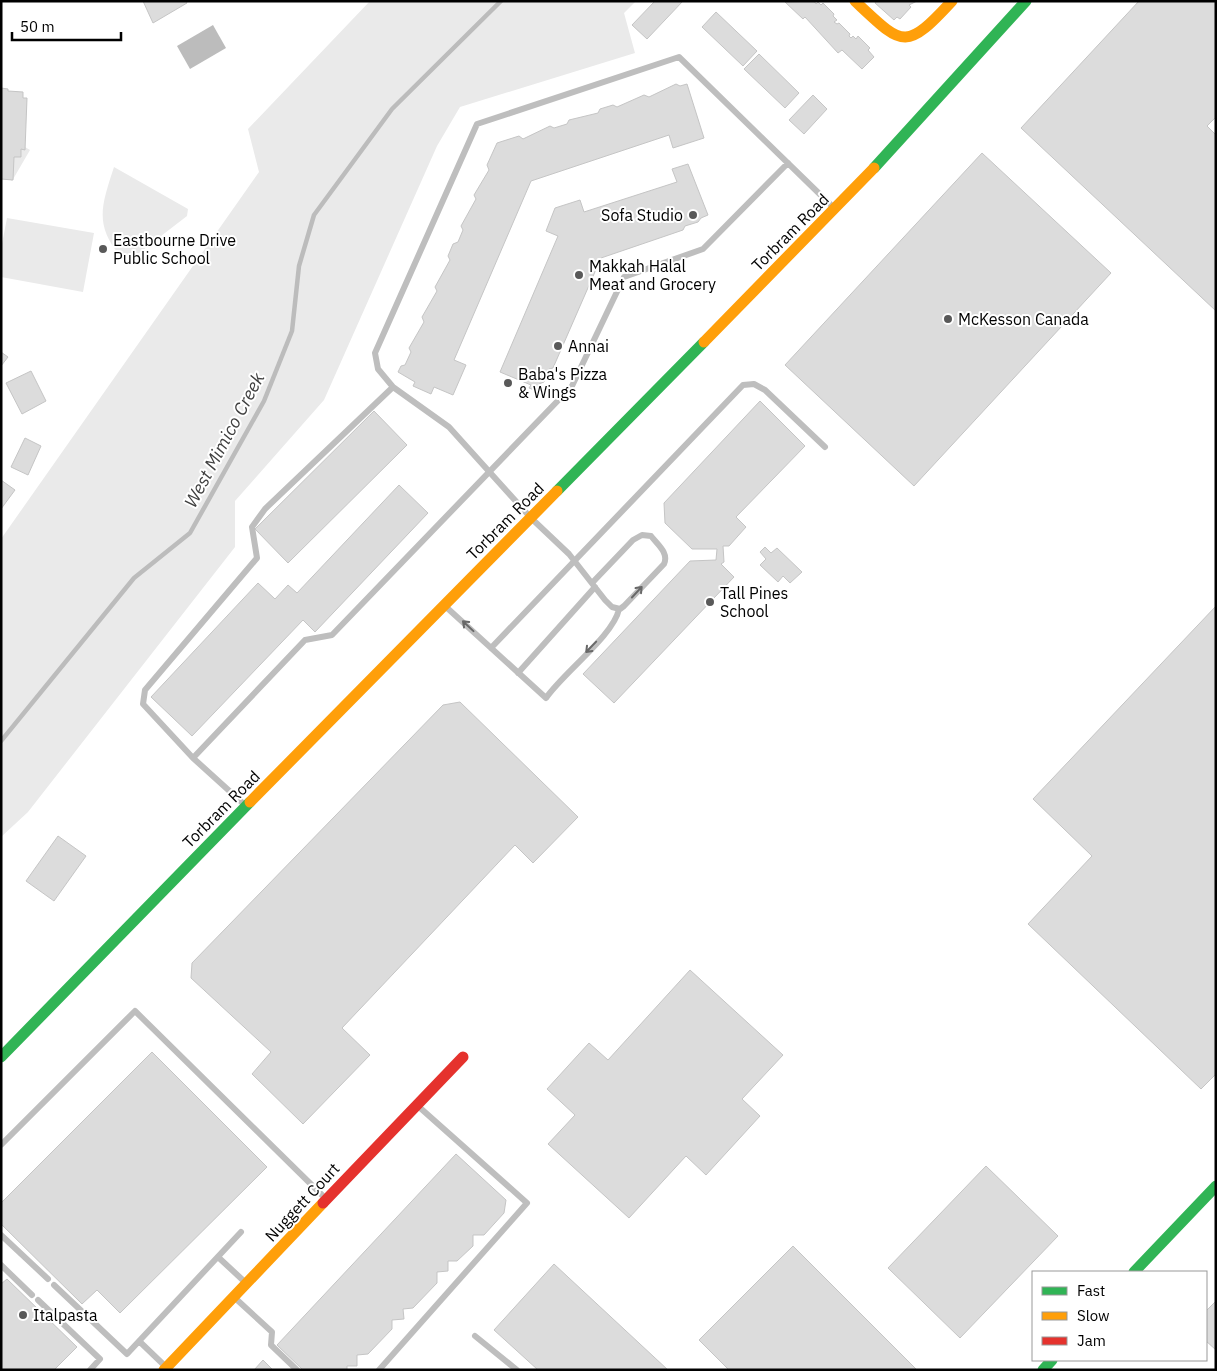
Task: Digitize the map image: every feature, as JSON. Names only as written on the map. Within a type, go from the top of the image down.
[{"type":"main road","points":[[855,1],[893,36],[909,39],[924,32],[952,1]]},
{"type":"main road","name":"Torbram Road","points":[[1,1057],[835,209],[1026,1]]},
{"type":"main road","name":"Nuggett Court","points":[[165,1369],[463,1057]]},
{"type":"main road","points":[[1135,1271],[1216,1186]]},
{"type":"lane","points":[[619,609],[612,607],[574,560],[531,518],[448,427],[393,388],[378,369],[376,353],[477,124],[678,57],[835,209]]},
{"type":"lane","points":[[193,758],[305,640],[332,635],[572,386],[624,277],[703,249],[788,163]]},
{"type":"lane","points":[[491,648],[743,385],[754,384],[765,390],[825,446]]},
{"type":"lane","points":[[246,806],[193,758],[143,704],[145,690],[257,558],[252,527],[265,510],[393,388]]},
{"type":"lane","points":[[445,605],[518,673],[546,698],[555,684],[615,623],[619,609],[624,606],[666,560],[664,552],[651,536],[642,535],[633,540],[518,673]]},
{"type":"lane","points":[[1,1145],[135,1011],[326,1199]]},
{"type":"lane","points":[[379,1370],[527,1203],[417,1105]]},
{"type":"lane","points":[[54,1285],[127,1354],[241,1232]]},
{"type":"lane","points":[[1,1235],[48,1279]]},
{"type":"lane","points":[[218,1257],[247,1283]]},
{"type":"lane","points":[[1,1265],[32,1295]]},
{"type":"lane","points":[[234,1297],[272,1332],[271,1345],[297,1370]]},
{"type":"lane","points":[[38,1300],[100,1359],[90,1370]]},
{"type":"lane","points":[[476,1336],[517,1370]]},
{"type":"lane","points":[[138,1342],[165,1369]]},
{"type":"shaded area","points":[[370,1],[636,1],[624,13],[635,53],[460,107],[437,146],[324,400],[235,501],[235,547],[28,812],[1,837],[1,539],[259,172],[248,129]]},
{"type":"shaded area","points":[[213,25],[226,48],[190,69],[177,46]]},
{"type":"shaded area","points":[[3,134],[30,150],[12,181],[1,175]]},
{"type":"shaded area","points":[[114,167],[188,209],[187,216],[126,263],[109,239],[104,228],[103,207]]},
{"type":"shaded area","points":[[7,218],[94,233],[83,292],[1,277],[1,249]]},
{"type":"building","points":[[143,1],[186,1],[187,3],[153,23]]},
{"type":"building","points":[[655,1],[683,1],[647,39],[632,25]]},
{"type":"building","points":[[814,1],[816,4],[818,2],[821,5],[823,3],[834,14],[833,16],[837,20],[834,22],[839,23],[850,34],[851,38],[853,36],[856,39],[858,36],[870,48],[868,50],[874,57],[862,69],[842,50],[838,53],[805,17],[803,19],[785,2]]},
{"type":"building","points":[[876,1],[917,1],[909,5],[911,7],[900,19],[897,17],[894,20],[875,3]]},
{"type":"building","points":[[1139,1],[1216,1],[1216,117],[1207,126],[1216,135],[1216,311],[1021,128]]},
{"type":"building","points":[[716,12],[757,51],[743,66],[702,27]]},
{"type":"building","points":[[759,54],[799,93],[785,108],[744,69]]},
{"type":"building","points":[[676,84],[680,86],[687,84],[704,138],[673,148],[669,135],[531,181],[454,360],[466,365],[453,395],[434,387],[431,394],[413,386],[415,382],[398,372],[401,366],[405,365],[411,352],[409,348],[424,322],[422,317],[437,291],[435,287],[450,260],[448,256],[453,244],[458,242],[463,230],[461,226],[476,199],[474,195],[489,170],[487,165],[497,143],[519,136],[523,139],[550,126],[554,128],[567,124],[569,120],[598,113],[600,109],[613,105],[617,107],[644,95],[649,97]]},
{"type":"building","points":[[1,88],[8,89],[8,91],[23,92],[23,98],[27,98],[25,150],[21,149],[21,157],[14,157],[13,180],[1,179]]},
{"type":"building","points":[[813,95],[827,109],[804,134],[789,120]]},
{"type":"building","name":"McKesson Canada","points":[[982,153],[1111,273],[914,486],[785,365]]},
{"type":"building","points":[[688,164],[708,215],[701,218],[698,222],[685,226],[683,230],[601,258],[553,368],[549,369],[544,382],[539,384],[537,391],[529,388],[531,385],[500,372],[558,236],[546,231],[555,208],[580,200],[584,212],[677,182],[672,169]]},
{"type":"building","points":[[1,352],[8,357],[1,366]]},
{"type":"building","points":[[31,371],[46,401],[22,414],[6,383]]},
{"type":"building","points":[[760,401],[805,446],[736,517],[746,527],[729,546],[723,546],[724,562],[721,564],[734,577],[614,703],[583,674],[690,561],[716,560],[717,549],[692,549],[665,523],[664,503]]},
{"type":"building","points":[[374,411],[407,445],[288,563],[255,529]]},
{"type":"building","points":[[25,438],[41,446],[28,475],[11,467]]},
{"type":"building","points":[[1,480],[15,490],[1,509]]},
{"type":"building","points":[[399,485],[428,513],[315,632],[303,620],[192,736],[151,697],[258,583],[275,599],[288,585],[297,593]]},
{"type":"building","points":[[765,547],[771,553],[777,548],[802,572],[790,583],[783,576],[778,582],[760,565],[766,559],[760,552]]},
{"type":"building","points":[[1216,606],[1216,1074],[1201,1089],[1028,924],[1092,856],[1033,799]]},
{"type":"building","points":[[460,702],[578,817],[533,863],[515,845],[342,1028],[370,1055],[303,1124],[252,1074],[271,1052],[191,978],[192,963],[443,705]]},
{"type":"building","points":[[58,836],[86,856],[54,901],[26,881]]},
{"type":"building","points":[[690,970],[783,1055],[742,1099],[760,1116],[706,1175],[686,1156],[629,1218],[548,1144],[575,1115],[547,1089],[589,1043],[608,1060]]},
{"type":"building","points":[[152,1052],[267,1167],[120,1313],[97,1290],[82,1304],[1,1224],[1,1203]]},
{"type":"building","points":[[456,1154],[506,1200],[504,1213],[484,1235],[473,1235],[473,1246],[457,1261],[448,1261],[448,1271],[437,1272],[437,1283],[413,1308],[403,1309],[404,1319],[392,1320],[392,1329],[368,1354],[357,1355],[357,1366],[347,1366],[347,1370],[303,1370],[277,1345]]},
{"type":"building","points":[[986,1166],[1058,1236],[960,1338],[888,1268]]},
{"type":"building","points":[[793,1246],[917,1370],[729,1370],[699,1340]]},
{"type":"building","points":[[554,1264],[668,1370],[538,1370],[494,1330]]},
{"type":"building","name":"Italpasta","points":[[7,1279],[77,1347],[54,1370],[1,1370],[1,1284]]},
{"type":"building","points":[[1216,1301],[1216,1350],[1207,1342],[1207,1310]]},
{"type":"building","points":[[263,1360],[273,1370],[254,1370]]},
{"type":"waterway","name":"West Mimico Creek","points":[[1,741],[134,578],[190,533],[264,401],[292,331],[299,266],[314,215],[392,109],[501,1]]},
{"type":"traffic: fast","points":[[874,168],[1026,1]]},
{"type":"traffic: fast","points":[[557,491],[704,342]]},
{"type":"traffic: fast","points":[[1,1057],[250,802]]},
{"type":"traffic: fast","points":[[1135,1271],[1216,1186]]},
{"type":"traffic: fast","points":[[1043,1370],[1051,1361]]},
{"type":"traffic: slow","points":[[855,1],[884,27],[894,34],[904,37],[924,29],[952,1]]},
{"type":"traffic: slow","points":[[704,342],[874,168]]},
{"type":"traffic: slow","points":[[250,802],[557,491]]},
{"type":"traffic: slow","points":[[164,1370],[323,1203]]},
{"type":"traffic: jam","points":[[323,1203],[463,1057]]},
{"type":"place","name":"Sofa Studio","points":[[693,215]]},
{"type":"place","name":"Eastbourne Drive Public School","points":[[103,249]]},
{"type":"place","name":"Makkah Halal Meat and Grocery","points":[[579,275]]},
{"type":"place","name":"McKesson Canada","points":[[948,319]]},
{"type":"place","name":"Annai","points":[[558,346]]},
{"type":"place","name":"Baba's Pizza & Wings","points":[[508,383]]},
{"type":"place","name":"Tall Pines School","points":[[710,602]]},
{"type":"place","name":"Italpasta","points":[[23,1315]]}]
